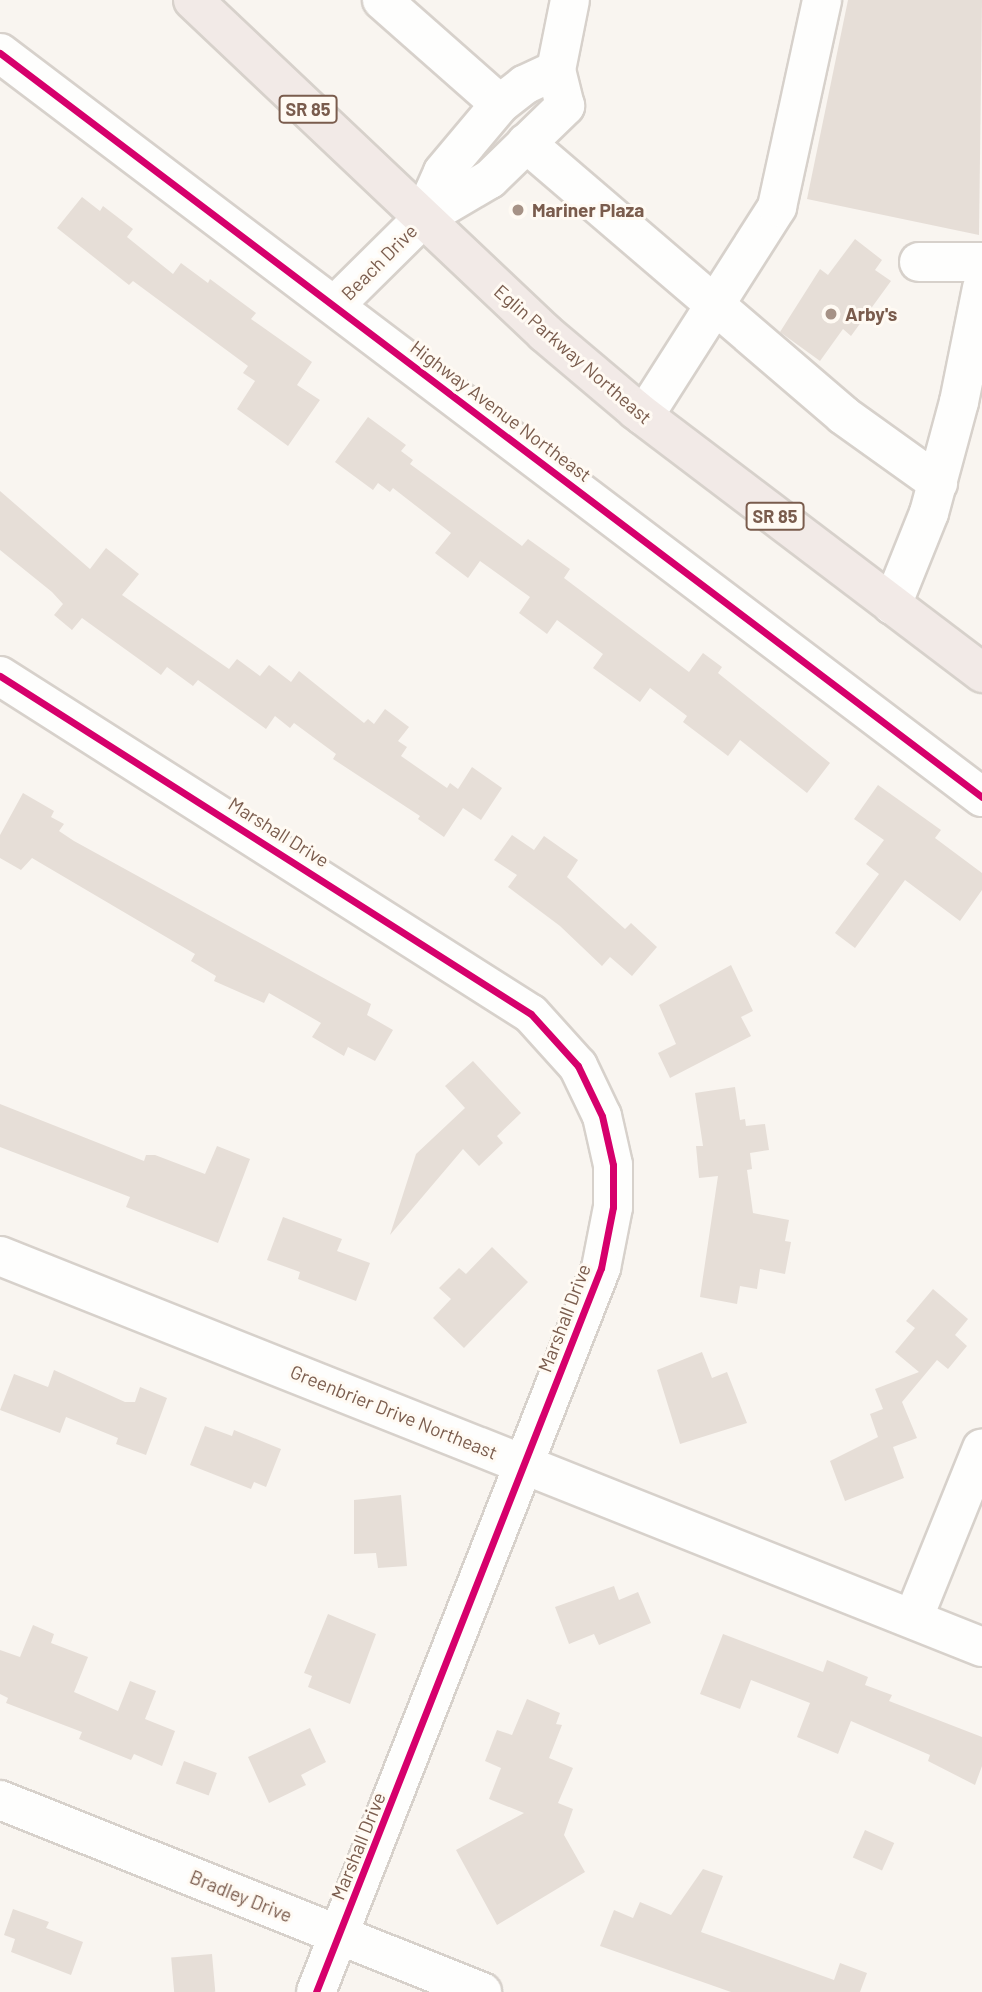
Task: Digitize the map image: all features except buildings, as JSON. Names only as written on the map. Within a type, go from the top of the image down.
[{"type":"highway","name":"Eglin Parkway Northeast","points":[[193,0],[545,333],[644,416],[982,673]]},
{"type":"street","points":[[382,0],[500,104]]},
{"type":"street","points":[[422,219],[490,178],[565,106],[555,70],[570,0]]},
{"type":"street","points":[[644,416],[777,206],[822,0]]},
{"type":"street","name":"Highway Avenue Northeast","points":[[0,53],[982,797]]},
{"type":"street","points":[[422,219],[443,172],[500,104],[524,85],[555,70]]},
{"type":"street","points":[[526,143],[717,303],[843,415],[938,483]]},
{"type":"street","name":"Beach Drive","points":[[335,305],[422,219]]},
{"type":"street","points":[[919,262],[982,262]]},
{"type":"street","points":[[892,605],[914,558],[938,483],[982,288]]},
{"type":"street","name":"Marshall Drive","points":[[0,676],[531,1014],[578,1066],[602,1116],[613,1165],[614,1207],[601,1268],[316,1992]]},
{"type":"street","name":"Greenbrier Drive Northeast","points":[[0,1256],[982,1647]]},
{"type":"street","points":[[913,1619],[982,1448]]},
{"type":"street","name":"Bradley Drive","points":[[0,1800],[482,1992]]},
{"type":"cycle path","points":[[0,53],[982,797]]},
{"type":"cycle path","points":[[0,676],[531,1014],[578,1066],[602,1116],[613,1165],[613,1207],[601,1268],[316,1992]]},
{"type":"place","name":"Mariner Plaza","points":[[518,210]]},
{"type":"place","name":"Arby's","points":[[831,314]]}]
